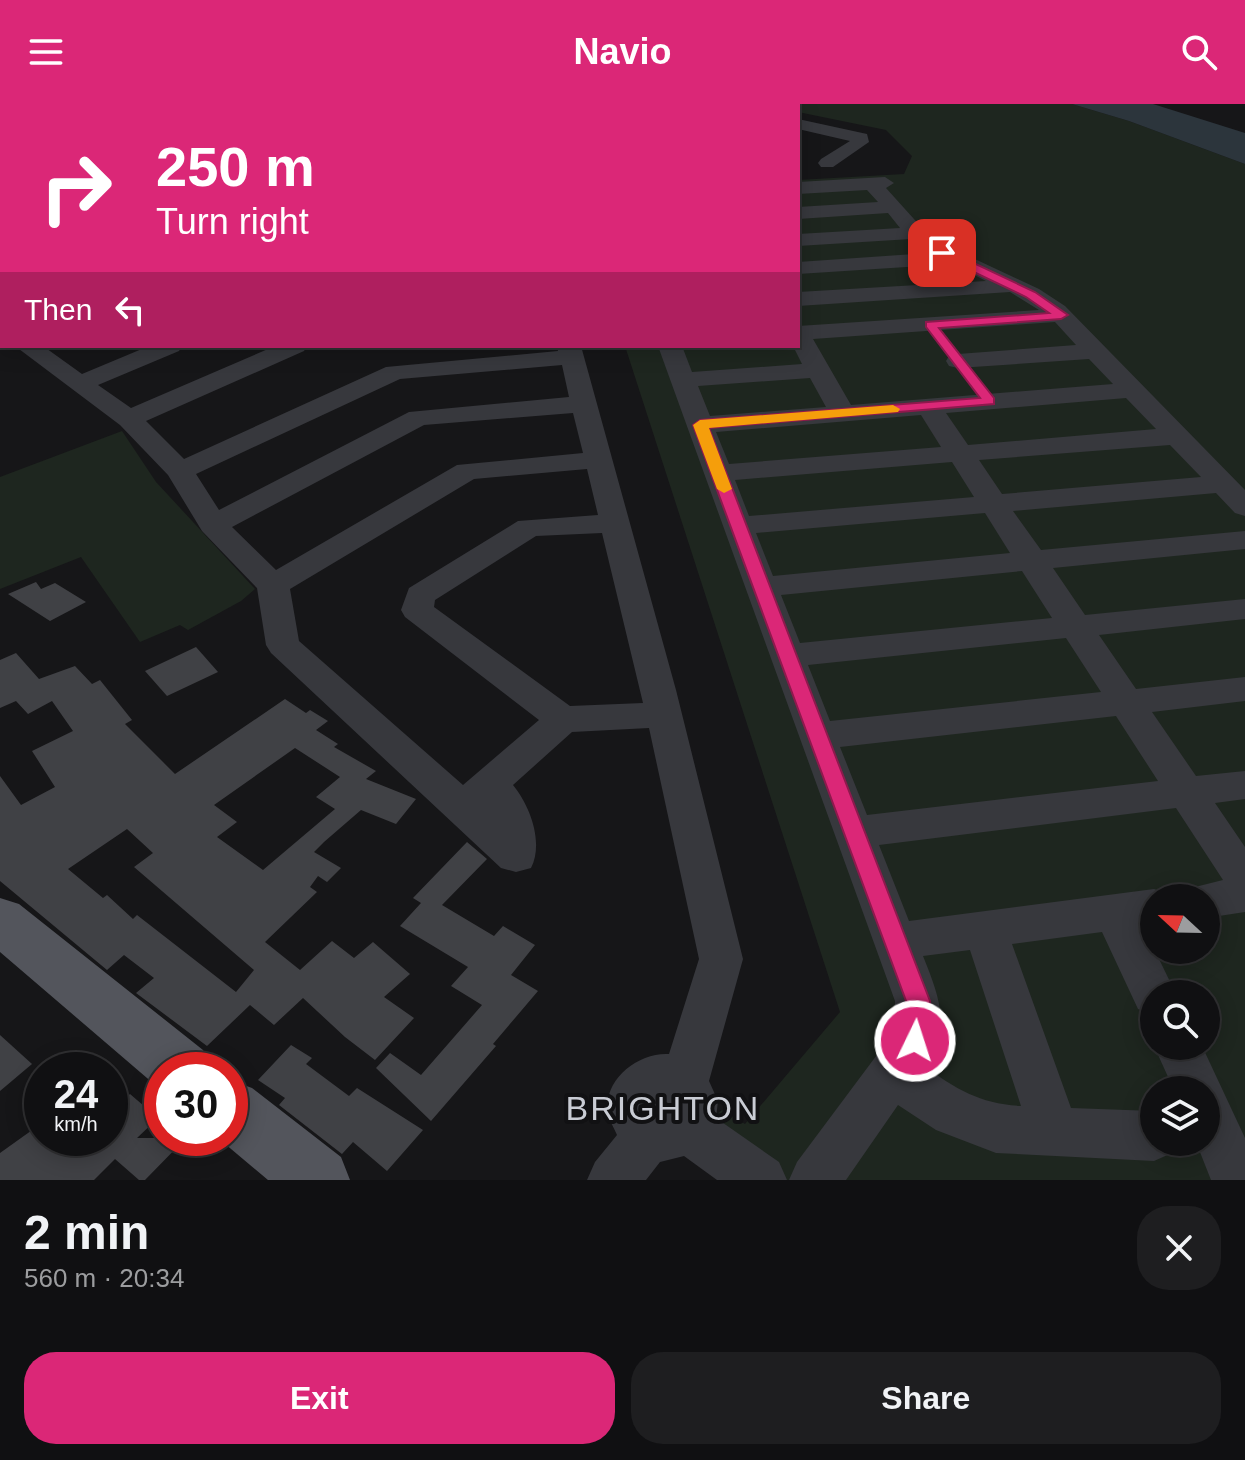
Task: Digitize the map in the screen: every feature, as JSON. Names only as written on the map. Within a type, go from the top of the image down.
[{"type":"main road","points":[[0,920],[160,1052]]},
{"type":"main road","points":[[248,1124],[318,1180]]},
{"type":"street","points":[[800,125],[861,138],[860,142],[820,163],[874,176],[893,207],[925,243],[1012,286],[1061,315],[1245,507]]},
{"type":"street","points":[[800,188],[874,176]]},
{"type":"street","points":[[800,213],[893,207]]},
{"type":"street","points":[[800,238],[916,233]]},
{"type":"street","points":[[800,241],[808,267],[838,297],[860,329]]},
{"type":"street","points":[[808,267],[953,258]]},
{"type":"street","points":[[800,299],[1012,286]]},
{"type":"street","points":[[800,333],[1061,315]]},
{"type":"street","points":[[930,324],[989,401]]},
{"type":"street","points":[[800,337],[842,413]]},
{"type":"street","points":[[41,348],[79,384],[129,419],[180,471],[213,525],[273,585],[283,645],[477,796],[563,719]]},
{"type":"street","points":[[79,384],[165,348]]},
{"type":"street","points":[[129,419],[290,348]]},
{"type":"street","points":[[180,471],[395,372],[448,357],[569,351],[615,523],[721,959],[674,1115],[613,1180]]},
{"type":"street","points":[[958,361],[1095,351]]},
{"type":"street","points":[[815,1180],[915,1041],[919,1024],[918,1001],[677,363],[817,370]]},
{"type":"street","points":[[700,425],[1132,390]]},
{"type":"street","points":[[213,525],[418,418],[585,404]]},
{"type":"street","points":[[928,406],[1245,880]]},
{"type":"street","points":[[719,473],[1176,436]]},
{"type":"street","points":[[273,585],[467,471],[599,460]]},
{"type":"street","points":[[738,526],[1223,484]]},
{"type":"street","points":[[615,523],[529,527],[420,595],[417,610],[563,719],[663,715]]},
{"type":"street","points":[[761,587],[1245,540]]},
{"type":"street","points":[[788,656],[1245,609]]},
{"type":"street","points":[[818,736],[1245,689]]},
{"type":"street","points":[[854,832],[1245,785]]},
{"type":"street","points":[[1220,898],[1245,895]]},
{"type":"street","points":[[896,941],[1134,909],[1151,980]]},
{"type":"street","points":[[985,929],[1055,1132]]},
{"type":"street","points":[[893,1071],[942,1109],[996,1129],[1140,1135]]},
{"type":"street","points":[[674,1115],[761,1180]]},
{"type":"shaded area","points":[[800,104],[1072,104],[1129,121],[1245,164],[1245,1180],[775,1180],[700,1129],[722,1110],[745,1124],[840,1012],[626,348],[800,348],[800,180],[904,174],[912,156],[886,130],[800,112]]},
{"type":"shaded area","points":[[1072,104],[1153,104],[1245,133],[1245,164],[1129,121]]},
{"type":"shaded area","points":[[122,431],[156,482],[255,589],[241,601],[188,630],[180,625],[140,642],[81,557],[0,589],[0,477]]},
{"type":"building","points":[[36,582],[41,589],[55,583],[86,602],[50,621],[8,594]]},
{"type":"building","points":[[196,647],[218,672],[167,696],[145,671]]},
{"type":"building","points":[[16,653],[39,679],[75,666],[92,684],[100,680],[132,720],[125,724],[175,774],[285,699],[306,713],[310,710],[328,721],[316,730],[338,744],[334,747],[376,771],[366,779],[416,799],[396,824],[361,810],[324,842],[314,852],[341,868],[327,882],[318,876],[310,887],[317,892],[265,942],[300,970],[332,941],[354,958],[373,942],[410,974],[384,997],[414,1018],[375,1060],[303,998],[274,1025],[250,1005],[207,1046],[136,993],[154,978],[124,955],[107,970],[0,881],[0,776],[21,805],[55,787],[32,751],[73,731],[52,701],[28,714],[16,701],[0,708],[0,660]],"holes":[[[295,748],[340,777],[316,797],[335,809],[263,870],[217,837],[237,822],[214,805]],[[127,829],[153,853],[134,867],[254,970],[236,992],[137,915],[133,919],[107,895],[103,898],[68,869]]]},
{"type":"building","points":[[467,842],[487,859],[442,905],[494,936],[503,926],[535,945],[511,975],[538,991],[493,1044],[496,1046],[431,1121],[376,1068],[390,1053],[421,1075],[482,1005],[451,986],[468,967],[400,926],[421,903],[413,898]]},
{"type":"building","points":[[0,1035],[24,1057],[24,1071],[0,1091]]},
{"type":"building","points":[[291,1045],[312,1058],[306,1064],[349,1096],[357,1088],[423,1130],[387,1171],[353,1142],[342,1154],[279,1105],[285,1098],[258,1080]]},
{"type":"building","points":[[130,1094],[144,1106],[144,1131],[137,1138],[144,1138],[144,1156],[168,1156],[145,1180],[139,1180],[115,1159],[94,1180],[0,1180],[0,1153],[24,1136],[24,1156],[128,1156]]},
{"type":"slow traffic","points":[[724,489],[700,425],[893,409]]},
{"type":"district","name":"BRIGHTON","points":[[663,1108]]},
{"type":"route","points":[[915,1041],[919,1024],[918,1001],[700,425],[989,401],[930,324],[1061,315],[1031,294],[942,253]]}]
